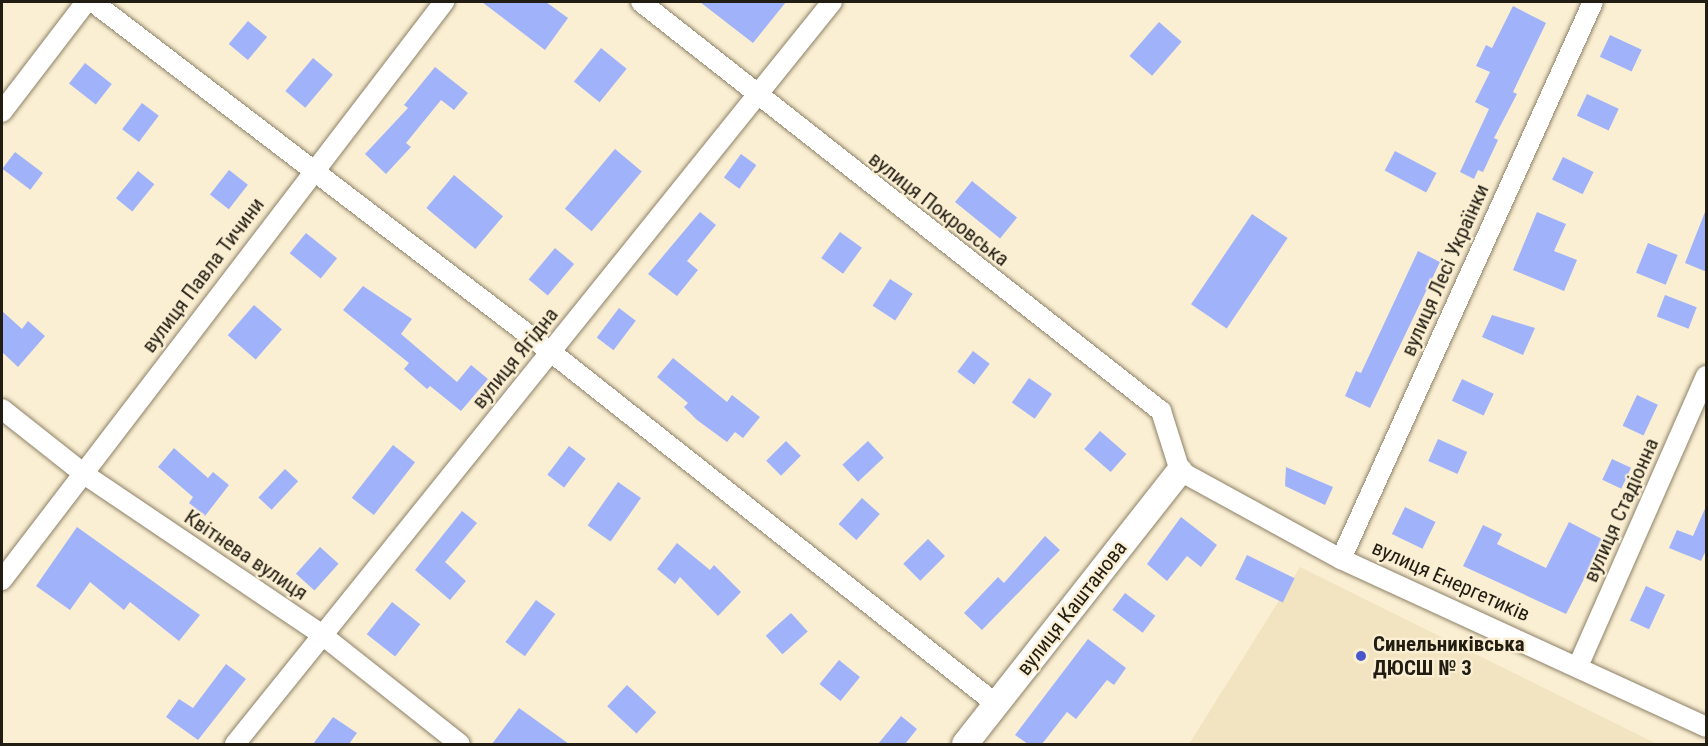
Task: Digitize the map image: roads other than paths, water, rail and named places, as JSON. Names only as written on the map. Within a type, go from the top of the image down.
[{"type":"street","points":[[2,112],[86,2]]},
{"type":"street","points":[[93,2],[551,352],[996,704]]},
{"type":"street","name":"вулиця Павла Тичини","points":[[2,580],[312,169],[444,2]]},
{"type":"street","name":"вулиця Покровська","points":[[641,2],[756,96],[1161,411],[1180,471]]},
{"type":"street","name":"вулиця Ягідна","points":[[235,744],[321,634],[832,2]]},
{"type":"street","name":"вулиця Лесі Українки","points":[[1341,559],[1593,2]]},
{"type":"street","name":"вулиця Стадіонна","points":[[1579,664],[1707,376]]},
{"type":"street","name":"Квітнева вулиця","points":[[2,409],[84,474],[321,634],[460,744]]},
{"type":"street","name":"вулиця Енергетиків","points":[[1180,471],[1341,559],[1579,664],[1707,727]]},
{"type":"street","name":"вулиця Каштанова","points":[[965,744],[1180,471]]},
{"type":"place","name":"Синельниківська ДЮСШ № 3","points":[[1361,656]]}]
